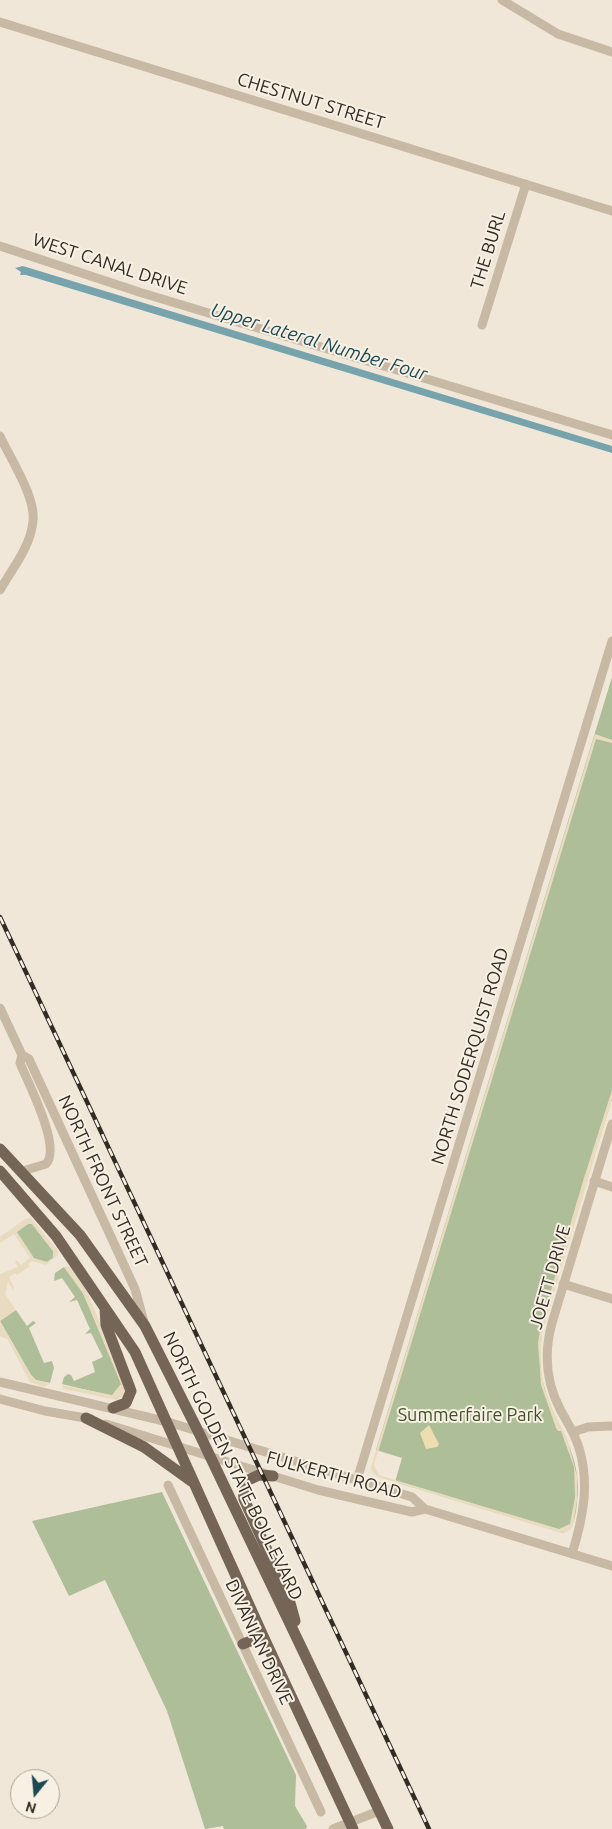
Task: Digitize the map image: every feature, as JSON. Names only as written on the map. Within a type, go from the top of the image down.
[{"type":"main road","name":"NORTH GOLDEN STATE BOULEVARD","points":[[0,1149],[23,1171],[80,1235],[145,1326],[198,1431],[388,1829]]},
{"type":"main road","points":[[0,1171],[56,1236],[135,1352],[263,1636],[352,1826]]},
{"type":"main road","points":[[105,1308],[106,1325],[131,1391],[126,1403],[113,1408]]},
{"type":"main road","points":[[86,1418],[144,1447],[195,1484]]},
{"type":"main road","points":[[273,1476],[259,1475],[246,1481],[243,1488],[244,1499],[289,1599],[301,1645]]},
{"type":"main road","points":[[242,1644],[263,1636]]},
{"type":"street","points":[[502,0],[558,34],[612,52]]},
{"type":"street","name":"CHESTNUT STREET","points":[[0,22],[612,211]]},
{"type":"street","name":"THE BURL","points":[[482,325],[526,184]]},
{"type":"street","name":"WEST CANAL DRIVE","points":[[0,246],[139,292],[612,435]]},
{"type":"street","points":[[0,436],[30,499],[33,516],[25,548],[0,590]]},
{"type":"street","name":"NORTH SODERQUIST ROAD","points":[[357,1480],[612,641]]},
{"type":"street","name":"NORTH FRONT STREET","points":[[0,1008],[22,1054],[29,1059],[135,1289],[145,1326]]},
{"type":"street","name":"NORTH FRONT STREET","points":[[22,1054],[20,1063],[49,1136],[52,1150],[46,1164],[23,1171]]},
{"type":"street","name":"JOETT DRIVE","points":[[572,1554],[581,1523],[586,1488],[582,1462],[573,1432],[557,1402],[548,1367],[549,1336],[612,1124]]},
{"type":"street","points":[[594,1181],[612,1187]]},
{"type":"street","points":[[563,1284],[612,1299]]},
{"type":"street","name":"FULKERTH ROAD","points":[[0,1382],[113,1408],[198,1431],[412,1497],[425,1509],[612,1566]]},
{"type":"street","name":"FULKERTH ROAD","points":[[0,1399],[44,1411],[86,1418],[318,1490],[412,1512],[425,1509]]},
{"type":"street","points":[[573,1432],[594,1426],[612,1426]]},
{"type":"street","name":"DIVANIAN DRIVE","points":[[168,1485],[321,1812]]},
{"type":"street","points":[[332,1829],[352,1826],[379,1811]]},
{"type":"green space","name":"Summerfaire Park","points":[[612,677],[612,1099],[544,1321],[540,1362],[549,1402],[567,1442],[576,1469],[578,1485],[575,1517],[570,1529],[563,1533],[395,1482],[402,1458],[376,1450]]},
{"type":"green space","points":[[28,1224],[32,1224],[53,1251],[53,1258],[47,1262],[34,1259],[16,1232]]},
{"type":"green space","points":[[64,1267],[83,1293],[122,1384],[112,1396],[62,1384],[64,1377],[68,1374],[71,1375],[74,1381],[95,1372],[92,1362],[103,1357],[91,1333],[85,1334],[90,1329],[77,1300],[69,1302],[75,1297],[62,1278],[54,1281],[55,1273]]},
{"type":"green space","points":[[16,1310],[27,1326],[33,1321],[36,1323],[29,1328],[44,1363],[52,1361],[54,1368],[50,1383],[36,1380],[31,1375],[0,1321]]},
{"type":"green space","points":[[162,1492],[296,1775],[295,1806],[307,1826],[306,1829],[224,1829],[223,1826],[205,1829],[167,1711],[105,1580],[69,1596],[32,1521]]},
{"type":"sand","points":[[429,1425],[439,1444],[437,1447],[426,1449],[420,1433]]},
{"type":"shaded area","points":[[595,734],[612,740],[612,743],[596,739],[374,1465],[379,1475],[395,1480],[559,1529],[570,1524],[575,1497],[574,1467],[561,1431],[558,1431],[556,1428],[541,1385],[538,1343],[541,1324],[612,1090],[612,1099],[542,1333],[540,1363],[544,1387],[551,1407],[567,1438],[577,1476],[577,1500],[573,1526],[567,1532],[561,1533],[378,1477],[372,1472],[371,1467]]},
{"type":"shaded area","points":[[31,1218],[58,1251],[58,1255],[46,1265],[32,1261],[28,1264],[30,1266],[17,1275],[15,1273],[9,1277],[14,1287],[13,1290],[8,1282],[5,1294],[16,1310],[0,1320],[0,1274],[18,1267],[15,1262],[17,1260],[21,1265],[30,1258],[14,1234],[0,1243],[0,1237],[25,1219]],"holes":[[[28,1224],[32,1224],[53,1251],[53,1258],[47,1262],[34,1258],[17,1232]]]},
{"type":"shaded area","points":[[64,1267],[71,1268],[87,1292],[126,1383],[123,1396],[117,1400],[63,1389],[62,1385],[112,1395],[121,1384],[83,1293]]},
{"type":"shaded area","points":[[0,1321],[31,1375],[36,1380],[50,1383],[48,1385],[44,1387],[30,1382],[8,1340],[0,1336]]},
{"type":"water","points":[[23,266],[612,446],[612,453],[26,275],[20,275],[21,272],[15,268]]},
{"type":"railway","points":[[0,917],[429,1829]]},
{"type":"water label","name":"Upper Lateral Number Four","points":[[319,342]]}]
